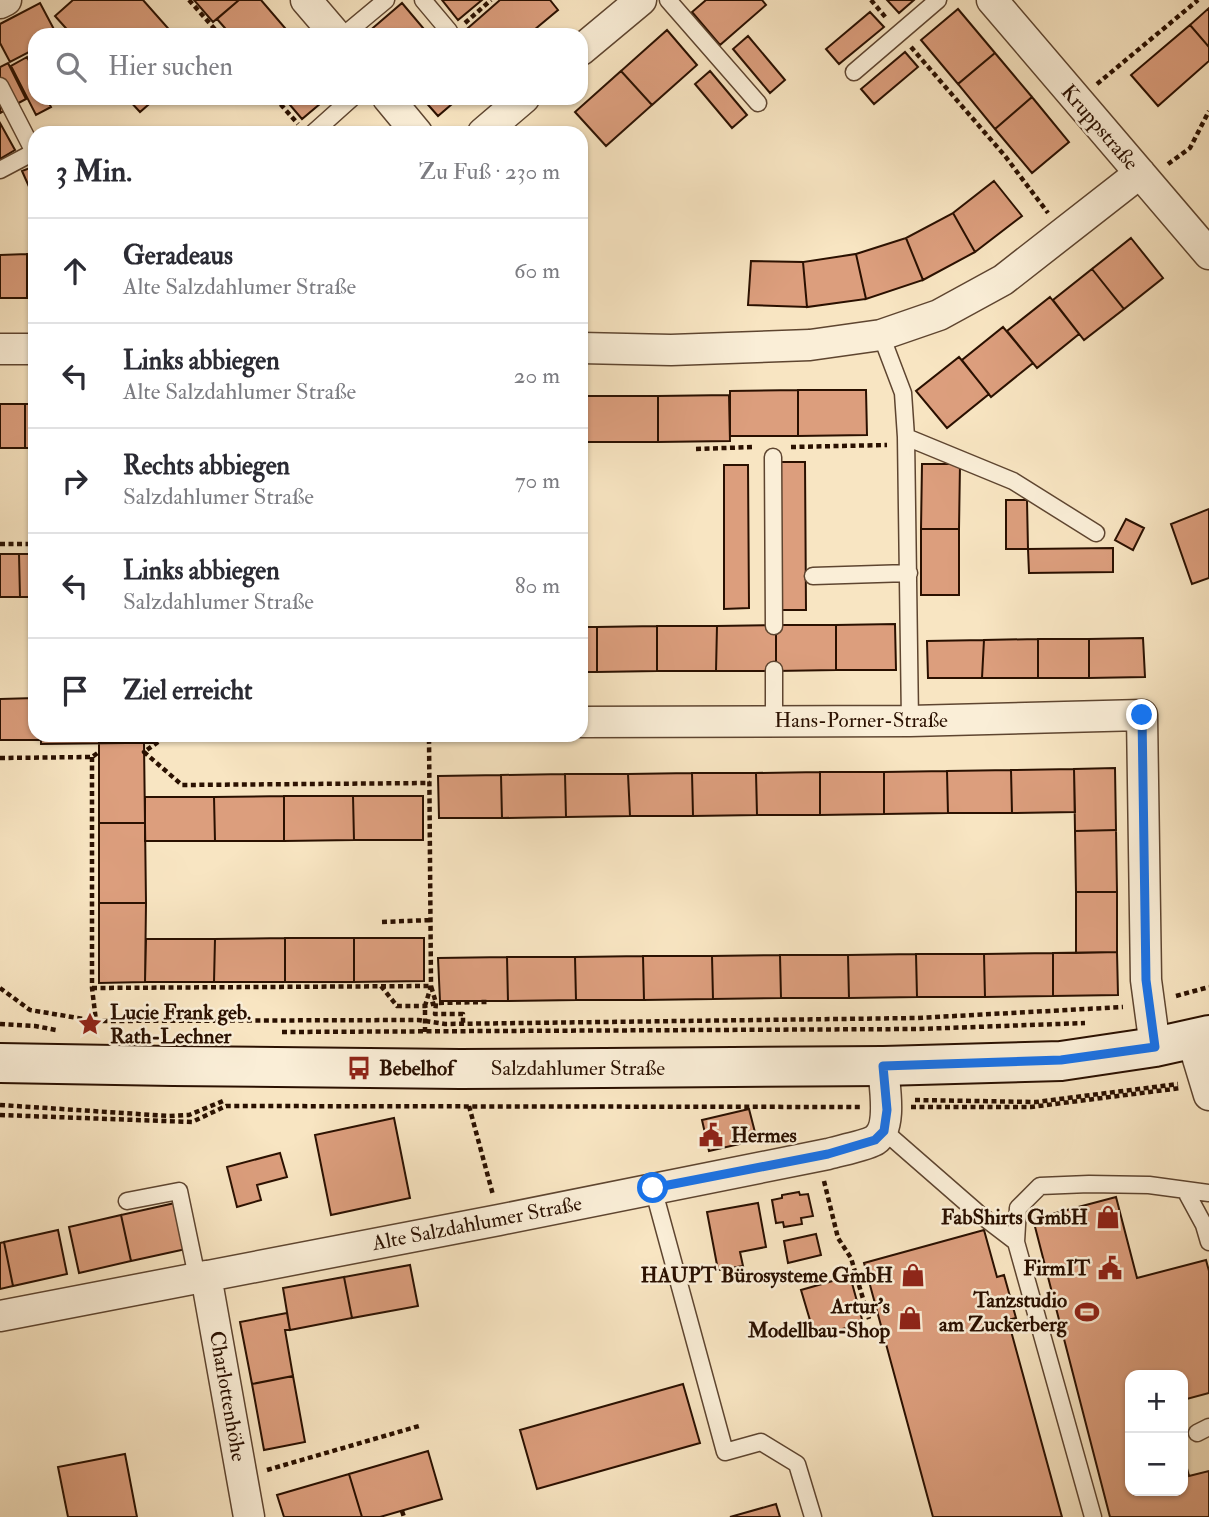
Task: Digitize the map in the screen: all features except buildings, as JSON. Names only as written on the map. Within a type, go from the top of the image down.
[{"type":"main road","name":"Salzdahlumer Straße","points":[[0,1063],[410,1069],[883,1066],[1061,1060],[1153,1031],[1200,1037]]},
{"type":"street","points":[[0,3],[6,0]]},
{"type":"street","points":[[306,0],[329,28]]},
{"type":"street","points":[[588,44],[641,0]]},
{"type":"street","name":"Kruppstraße","points":[[992,0],[1209,254]]},
{"type":"street","points":[[394,105],[411,126]]},
{"type":"street","points":[[491,126],[516,105]]},
{"type":"street","points":[[588,348],[671,350],[810,345],[881,335],[939,315],[1003,280],[1063,233],[1143,177]]},
{"type":"street","points":[[0,349],[28,349]]},
{"type":"street","name":"Hans-Porner-Straße","points":[[588,722],[910,721],[1142,715],[1146,980],[1153,1031]]},
{"type":"street","points":[[1200,1037],[1208,1090]]},
{"type":"street","points":[[883,1066],[885,1119]]},
{"type":"street","name":"Alte Salzdahlumer Straße","points":[[0,1316],[818,1156],[875,1140],[885,1119]]},
{"type":"street","name":"Charlottenhöhe","points":[[201,1276],[249,1517]]},
{"type":"lane","points":[[352,28],[386,0]]},
{"type":"lane","points":[[423,0],[454,28]]},
{"type":"lane","points":[[668,0],[758,103]]},
{"type":"lane","points":[[854,72],[939,0]]},
{"type":"lane","points":[[0,86],[28,140]]},
{"type":"lane","points":[[321,126],[344,105]]},
{"type":"lane","points":[[0,170],[28,155]]},
{"type":"lane","points":[[881,335],[903,393],[907,441],[910,721]]},
{"type":"lane","points":[[907,441],[1013,481],[1096,533]]},
{"type":"lane","points":[[767,452],[774,625]]},
{"type":"lane","points":[[813,576],[909,573]]},
{"type":"lane","points":[[774,670],[774,721]]},
{"type":"lane","points":[[885,1119],[978,1213],[1016,1241]]},
{"type":"lane","points":[[1093,1517],[1016,1241],[1018,1208],[1040,1186],[1149,1185],[1209,1193]]},
{"type":"lane","points":[[653,1188],[725,1452],[761,1442],[797,1464],[813,1517]]},
{"type":"lane","points":[[1185,1190],[1204,1224],[1209,1242]]},
{"type":"lane","points":[[127,1201],[179,1191],[201,1276]]},
{"type":"path","points":[[189,0],[214,28]]},
{"type":"path","points":[[456,28],[491,0]]},
{"type":"path","points":[[871,0],[1005,156],[1063,233]]},
{"type":"path","points":[[1077,100],[1198,0]]},
{"type":"path","points":[[1143,177],[1190,148],[1209,111]]},
{"type":"path","points":[[788,447],[907,441]]},
{"type":"path","points":[[696,449],[767,452]]},
{"type":"path","points":[[0,544],[28,544]]},
{"type":"path","points":[[156,742],[144,752],[182,785],[430,783]]},
{"type":"path","points":[[429,742],[431,986],[436,1003],[435,1014],[463,1014],[463,1031]]},
{"type":"path","points":[[0,758],[92,757],[99,752]]},
{"type":"path","points":[[92,757],[92,988],[95,1035]]},
{"type":"path","points":[[382,922],[431,920]]},
{"type":"path","points":[[380,986],[397,1006],[487,1002]]},
{"type":"path","points":[[92,988],[431,986]]},
{"type":"path","points":[[425,1031],[425,1006],[431,986]]},
{"type":"path","points":[[0,988],[30,1010],[96,1021],[425,1021],[463,1024],[917,1018],[1119,1007],[1116,1021],[1153,1031]]},
{"type":"path","points":[[290,1032],[919,1029],[1089,1023]]},
{"type":"path","points":[[0,1115],[192,1122],[226,1106],[469,1106],[885,1119],[1208,1090]]},
{"type":"path","points":[[467,1098],[499,1220]]},
{"type":"path","points":[[95,1103],[95,1112]]},
{"type":"path","points":[[189,1106],[189,1115]]},
{"type":"path","points":[[818,1156],[838,1238],[851,1258],[869,1319]]},
{"type":"path","points":[[242,1477],[419,1426]]},
{"type":"path","points":[[402,1511],[404,1517]]},
{"type":"place","name":"Lucie Frank geb. Rath-Lechner","points":[[90,1024]]},
{"type":"place","name":"Bebelhof","points":[[359,1068]]},
{"type":"place","name":"Hermes","points":[[711,1135]]},
{"type":"place","name":"FabShirts GmbH","points":[[1108,1217]]},
{"type":"place","name":"FirmIT","points":[[1110,1268]]},
{"type":"place","name":"HAUPT Bürosysteme GmbH","points":[[913,1275]]},
{"type":"place","name":"Tanzstudio am Zuckerberg","points":[[1087,1312]]},
{"type":"place","name":"Artur’s Modellbau-Shop","points":[[910,1318]]},
{"type":"route","points":[[653,1188],[828,1154],[875,1140],[884,1131],[887,1110],[883,1066],[1061,1060],[1155,1047],[1146,980],[1142,715]]}]
